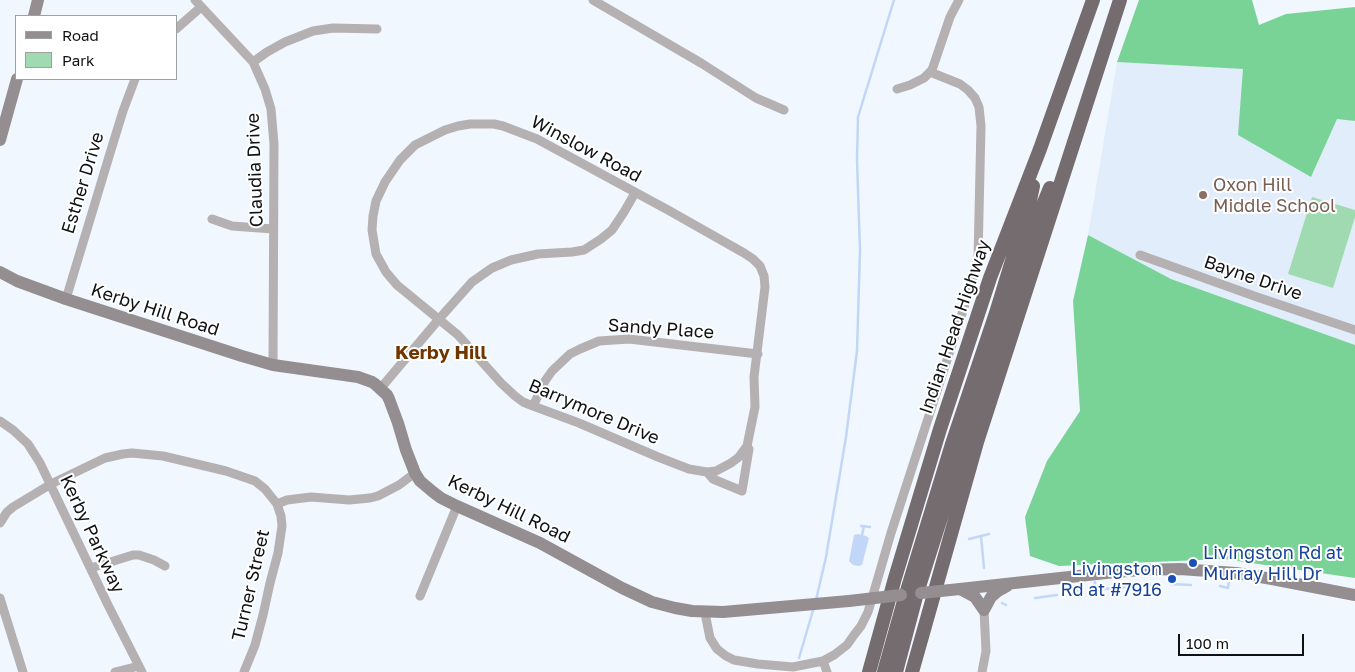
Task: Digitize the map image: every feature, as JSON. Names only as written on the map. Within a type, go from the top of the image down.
[{"type":"highway","name":"Indian Head Highway","points":[[869,672],[895,578],[949,401],[990,278],[1040,149],[1093,0]]},
{"type":"highway","points":[[912,672],[978,442],[1120,0]]},
{"type":"highway","points":[[884,672],[1041,210],[1094,78]]},
{"type":"highway","points":[[896,672],[911,594],[952,444],[996,313],[1029,205],[1040,149]]},
{"type":"main road","points":[[34,15],[38,0]]},
{"type":"main road","points":[[0,140],[17,80]]},
{"type":"main road","name":"Kerby Hill Road","points":[[0,272],[17,281],[66,299],[273,365],[358,377],[375,384],[387,395],[393,407],[415,473],[420,481],[441,498],[540,543],[622,588],[652,602],[675,608],[705,612],[724,612],[849,601],[1115,572],[1180,569],[1236,573],[1355,595]]},
{"type":"main road","name":"Kerby Hill Road","points":[[0,280],[17,281]]},
{"type":"main road","points":[[960,589],[974,597],[984,610],[991,597],[1011,584]]},
{"type":"street","points":[[593,0],[701,63],[751,95],[767,104],[784,110]]},
{"type":"street","points":[[896,89],[924,78],[930,72],[950,17],[959,0]]},
{"type":"street","points":[[178,27],[198,3]]},
{"type":"street","name":"Claudia Drive","points":[[198,3],[253,62],[267,96],[272,120],[274,144],[273,365]]},
{"type":"street","points":[[253,62],[275,47],[313,31],[333,28],[377,29]]},
{"type":"street","points":[[705,612],[713,644],[726,656],[734,660],[768,665],[793,666],[823,661],[834,655],[847,645],[861,626],[868,612],[891,533],[977,264],[981,126],[979,107],[975,98],[960,84],[930,72]]},
{"type":"street","name":"Esther Drive","points":[[66,299],[123,111],[136,80]]},
{"type":"street","name":"Winslow Road","points":[[439,319],[397,285],[382,266],[376,254],[374,244],[373,216],[378,195],[393,168],[406,153],[433,135],[458,126],[484,124],[503,126],[537,139],[744,253],[760,266],[765,282],[754,377],[754,406],[742,491]]},
{"type":"street","points":[[380,389],[472,282],[492,268],[511,260],[538,254],[584,250],[607,235],[616,226],[635,193]]},
{"type":"street","points":[[212,219],[232,226],[273,229]]},
{"type":"street","name":"Bayne Drive","points":[[1140,255],[1355,330]]},
{"type":"street","name":"Barrymore Drive","points":[[439,319],[466,342],[490,372],[519,399],[532,406],[579,423],[689,469],[707,472],[713,479],[742,491]]},
{"type":"street","name":"Sandy Place","points":[[532,406],[544,381],[552,371],[570,354],[599,341],[629,339],[758,354]]},
{"type":"street","name":"Kerby Parkway","points":[[0,421],[28,444],[40,463],[140,669]]},
{"type":"street","points":[[707,472],[716,471],[728,465],[739,457],[747,446]]},
{"type":"street","points":[[0,524],[7,512],[13,507],[51,484],[105,458],[132,453],[150,454],[226,470],[247,477],[261,485],[277,504],[287,500],[311,497],[349,500],[370,498],[383,494],[415,473]]},
{"type":"street","name":"Turner Street","points":[[244,672],[255,645],[278,553],[282,526],[277,504]]},
{"type":"street","points":[[420,596],[457,506]]},
{"type":"street","points":[[91,568],[133,555],[154,560],[165,566]]},
{"type":"street","points":[[0,598],[23,672]]},
{"type":"street","points":[[982,672],[986,650],[984,610]]},
{"type":"street","points":[[823,661],[827,672]]},
{"type":"street","points":[[115,672],[140,669]]},
{"type":"shaded area","points":[[1117,62],[1243,69],[1311,177],[1337,118],[1355,121],[1355,345],[1171,279],[1088,235]]},
{"type":"green space","points":[[1139,0],[1252,0],[1259,25],[1286,14],[1355,7],[1355,121],[1337,119],[1311,177],[1238,135],[1243,69],[1117,62]]},
{"type":"green space","points":[[1312,197],[1355,210],[1355,217],[1333,288],[1288,274]]},
{"type":"green space","points":[[1088,235],[1171,279],[1355,345],[1355,578],[1224,559],[1059,566],[1030,556],[1025,517],[1047,461],[1080,411],[1073,301]]},
{"type":"water","points":[[858,534],[869,538],[862,565],[858,566],[853,565],[849,561],[854,535]]},
{"type":"waterway","points":[[816,600],[826,557],[846,437],[857,351],[860,250],[857,160],[858,117],[894,0]]},
{"type":"waterway","points":[[861,526],[870,527]]},
{"type":"waterway","points":[[862,535],[864,526]]},
{"type":"waterway","points":[[969,539],[989,534]]},
{"type":"waterway","points":[[981,536],[984,568]]},
{"type":"waterway","points":[[1173,577],[1173,584]]},
{"type":"waterway","points":[[1220,586],[1228,588],[1229,581]]},
{"type":"waterway","points":[[1095,582],[1095,590]]},
{"type":"waterway","points":[[1171,584],[1191,585]]},
{"type":"waterway","points":[[1139,585],[1154,585]]},
{"type":"waterway","points":[[1092,590],[1127,587]]},
{"type":"waterway","points":[[1072,593],[1080,591]]},
{"type":"waterway","points":[[1035,598],[1057,595]]},
{"type":"waterway","points":[[1002,603],[1006,605]]},
{"type":"waterway","points":[[799,658],[814,607]]},
{"type":"place","name":"Oxon Hill Middle School","points":[[1203,195]]},
{"type":"place","name":"Livingston Rd at Murray Hill Dr","points":[[1193,563]]},
{"type":"place","name":"Livingston Rd at #7916","points":[[1172,579]]},
{"type":"district","name":"Kerby Hill","points":[[441,353]]}]
